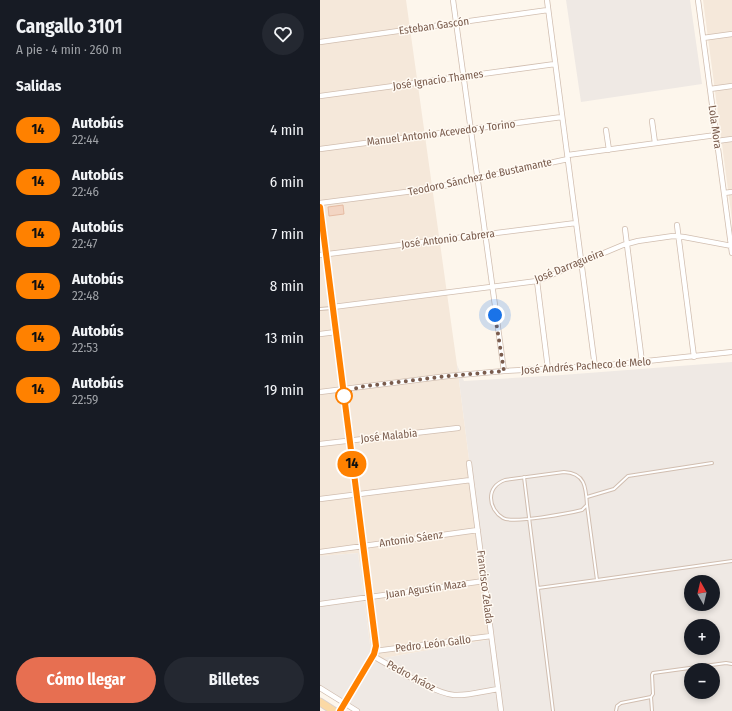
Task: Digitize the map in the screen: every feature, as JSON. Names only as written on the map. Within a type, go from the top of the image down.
[{"type":"main road","points":[[320,702],[334,711]]},
{"type":"street","points":[[453,0],[491,287],[504,371]]},
{"type":"street","points":[[547,0],[595,367]]},
{"type":"street","name":"Lola Mora","points":[[698,0],[732,253]]},
{"type":"street","name":"Esteban Gascón","points":[[320,42],[548,10]]},
{"type":"street","points":[[703,38],[732,34]]},
{"type":"street","name":"José Ignacio Thames","points":[[320,96],[556,64]]},
{"type":"street","points":[[710,89],[732,86]]},
{"type":"street","name":"Manuel Antonio Acevedo y Torino","points":[[320,148],[562,117]]},
{"type":"street","points":[[652,121],[655,143]]},
{"type":"street","points":[[606,130],[609,150]]},
{"type":"street","name":"Teodoro Sánchez de Bustamante","points":[[320,203],[429,189],[568,157],[716,135]]},
{"type":"street","points":[[717,141],[732,139]]},
{"type":"street","points":[[724,193],[732,192]]},
{"type":"street","points":[[320,208],[350,440],[369,597],[374,654],[340,711]]},
{"type":"street","name":"José Antonio Cabrera","points":[[320,255],[576,223]]},
{"type":"street","points":[[677,225],[694,357]]},
{"type":"street","points":[[625,229],[642,362]]},
{"type":"street","name":"José Darragueira","points":[[333,308],[537,281],[626,244],[667,236],[732,246]]},
{"type":"street","points":[[537,281],[548,370]]},
{"type":"street","points":[[320,334],[336,332]]},
{"type":"street","name":"José Andrés Pacheco de Melo","points":[[320,392],[448,376],[504,371],[595,367],[732,352]]},
{"type":"street","name":"José Malabia","points":[[320,444],[458,428]]},
{"type":"street","name":"Francisco Zelada","points":[[469,462],[501,711]]},
{"type":"street","points":[[320,498],[471,480]]},
{"type":"street","name":"Antonio Sáenz","points":[[320,552],[478,530]]},
{"type":"street","name":"Juan Agustín Maza","points":[[320,604],[484,581]]},
{"type":"street","name":"Pedro León Gallo","points":[[374,654],[491,636]]},
{"type":"street","name":"Pedro Aráoz","points":[[374,654],[434,688],[446,693],[463,694],[498,689]]},
{"type":"street","points":[[320,688],[357,711]]},
{"type":"lane","points":[[320,309],[333,308]]},
{"type":"lane","points":[[587,497],[614,489],[628,476],[712,463]]},
{"type":"lane","points":[[587,505],[582,510],[578,511],[529,519],[509,520],[503,519],[493,507],[491,492],[498,483],[505,480],[524,477],[573,472],[581,478],[587,497],[597,580]]},
{"type":"lane","points":[[524,477],[553,711]]},
{"type":"lane","points":[[538,588],[732,561]]},
{"type":"lane","points":[[652,711],[651,697],[653,672],[726,663],[732,664]]},
{"type":"lane","points":[[616,711],[617,706],[621,703],[651,697]]},
{"type":"shaded area","points":[[320,0],[406,0],[457,365],[492,639],[372,660],[358,553],[320,556]]},
{"type":"shaded area","points":[[566,0],[690,0],[702,84],[581,102]]},
{"type":"shaded area","points":[[703,0],[732,0],[732,220]]},
{"type":"shaded area","points":[[732,362],[732,711],[357,711],[320,685],[320,556],[358,553],[372,660],[492,639],[457,365],[464,381]]},
{"type":"building","points":[[343,205],[344,214],[329,216],[328,207]]},
{"type":"bus line","name":"14","points":[[320,207],[376,646],[374,654],[340,711]]},
{"type":"route","points":[[344,396],[358,387],[504,371],[495,315]]}]
